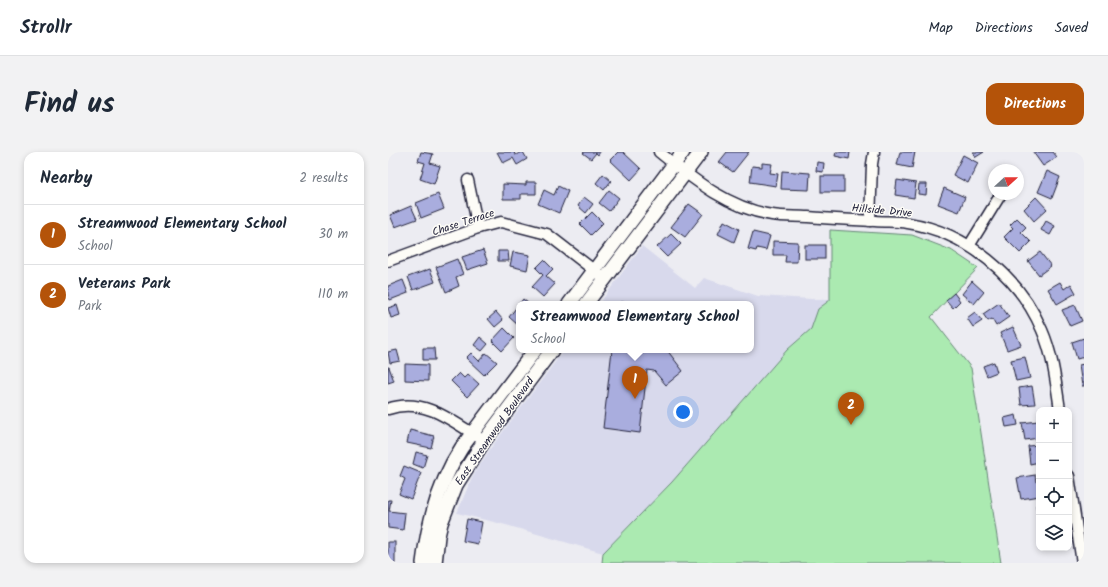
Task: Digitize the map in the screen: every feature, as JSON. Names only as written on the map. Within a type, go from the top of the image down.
[{"type":"street","name":"Hillside Drive","points":[[659,152],[701,185],[724,199],[771,215],[908,223],[948,235],[969,246],[993,263],[1011,281],[1028,304],[1042,330],[1053,363],[1060,407]]},
{"type":"street","points":[[587,301],[599,274],[683,152]]},
{"type":"street","points":[[572,301],[599,274],[686,173],[701,152]]},
{"type":"street","points":[[870,221],[872,164],[874,152]]},
{"type":"street","points":[[468,180],[478,228]]},
{"type":"street","points":[[969,246],[997,200]]},
{"type":"street","name":"Chase Terrace","points":[[388,261],[478,228],[501,222],[547,234],[599,274]]},
{"type":"street","name":"East Streamwood Boulevard","points":[[423,563],[430,522],[439,493],[452,463],[533,353]]},
{"type":"street","name":"East Streamwood Boulevard","points":[[435,563],[438,536],[444,514],[456,485],[484,442],[550,353]]},
{"type":"street","points":[[388,409],[393,407],[420,406],[444,415],[484,442]]},
{"type":"street","points":[[1070,479],[1080,523],[1082,563]]},
{"type":"shaded area","points":[[642,246],[695,288],[704,278],[758,296],[830,300],[818,309],[811,329],[787,350],[672,482],[603,553],[506,525],[457,513],[472,477],[490,449],[562,353],[754,353],[754,301],[601,301]]},
{"type":"green space","points":[[830,230],[912,235],[951,250],[978,268],[931,317],[971,368],[1001,563],[602,563],[603,553],[672,482],[787,350],[811,329],[818,309],[830,300]]},
{"type":"building","points":[[421,152],[433,154],[430,163],[440,166],[434,184],[420,179],[425,163],[418,161]]},
{"type":"building","points":[[497,152],[514,152],[515,155],[523,152],[527,159],[517,165],[513,158],[503,163]]},
{"type":"building","points":[[600,152],[598,155],[596,153],[591,159],[583,153]]},
{"type":"building","points":[[618,152],[623,152],[641,169],[631,180],[610,160]]},
{"type":"building","points":[[727,152],[749,152],[733,172],[719,162]]},
{"type":"building","points":[[836,152],[850,152],[849,159],[835,156]]},
{"type":"building","points":[[900,152],[915,152],[912,168],[897,165]]},
{"type":"building","points":[[973,152],[984,152],[976,157]]},
{"type":"building","points":[[1033,152],[1053,152],[1057,157],[1043,166]]},
{"type":"building","points":[[963,155],[978,163],[968,183],[953,175]]},
{"type":"building","points":[[817,162],[824,163],[823,172],[816,171]]},
{"type":"building","points":[[762,163],[772,164],[770,173],[778,174],[776,186],[750,182],[752,166],[762,167]]},
{"type":"building","points":[[782,171],[810,173],[809,190],[781,189]]},
{"type":"building","points":[[1047,171],[1060,177],[1052,198],[1038,192]]},
{"type":"building","points":[[603,174],[611,181],[604,190],[596,183]]},
{"type":"building","points":[[821,176],[844,176],[844,192],[821,192]]},
{"type":"building","points":[[897,180],[916,183],[914,198],[895,195]]},
{"type":"building","points":[[526,182],[536,182],[536,194],[521,194],[521,199],[503,199],[503,184],[526,185]]},
{"type":"building","points":[[919,184],[927,184],[926,195],[918,194]]},
{"type":"building","points":[[558,186],[568,191],[559,213],[538,204],[544,190],[554,195]]},
{"type":"building","points":[[944,188],[965,197],[959,212],[938,204]]},
{"type":"building","points":[[609,190],[619,198],[609,211],[599,203]]},
{"type":"building","points":[[438,194],[444,209],[421,218],[416,203]]},
{"type":"building","points":[[584,197],[593,204],[586,213],[578,206]]},
{"type":"building","points":[[1036,197],[1047,209],[1034,221],[1024,209]]},
{"type":"building","points":[[689,204],[703,214],[685,237],[671,227]]},
{"type":"building","points":[[411,206],[417,219],[395,227],[390,215]]},
{"type":"building","points":[[592,212],[603,223],[591,235],[580,224]]},
{"type":"building","points":[[1017,218],[1026,227],[1021,232],[1031,242],[1020,253],[1004,237],[1013,228],[1010,225]]},
{"type":"building","points":[[724,221],[739,229],[734,242],[718,234]]},
{"type":"building","points":[[1046,221],[1055,226],[1050,235],[1041,230]]},
{"type":"building","points":[[753,232],[770,236],[766,250],[757,248],[756,251],[748,249]]},
{"type":"building","points":[[671,234],[681,244],[667,257],[657,247]]},
{"type":"building","points":[[773,241],[798,242],[797,262],[785,262],[786,255],[773,255]]},
{"type":"building","points":[[805,245],[825,245],[825,259],[805,259]]},
{"type":"building","points":[[483,250],[488,263],[467,270],[462,257]]},
{"type":"building","points":[[498,251],[508,251],[509,261],[498,261]]},
{"type":"building","points":[[513,252],[530,255],[527,270],[510,266]]},
{"type":"building","points":[[1040,252],[1051,266],[1039,275],[1028,261]]},
{"type":"building","points":[[457,259],[463,274],[456,277],[459,286],[446,292],[436,267]]},
{"type":"building","points":[[544,260],[553,269],[546,276],[555,284],[543,297],[532,287],[543,275],[536,268]]},
{"type":"building","points":[[430,269],[435,282],[413,290],[408,277]]},
{"type":"building","points":[[403,280],[408,293],[390,300],[388,286]]},
{"type":"building","points":[[972,281],[984,292],[974,304],[962,294]]},
{"type":"building","points":[[1060,282],[1064,289],[1071,284],[1076,293],[1057,304],[1048,289]]},
{"type":"building","points":[[954,293],[960,301],[953,308],[946,300]]},
{"type":"building","points":[[999,303],[1009,317],[996,326],[992,319],[988,321],[983,314]]},
{"type":"building","points":[[397,305],[400,315],[391,318],[388,308]]},
{"type":"building","points":[[1075,305],[1082,321],[1070,326],[1062,310]]},
{"type":"building","points":[[516,308],[516,323],[509,317]]},
{"type":"building","points":[[496,312],[503,320],[495,327],[488,319]]},
{"type":"building","points":[[975,312],[982,321],[973,327],[967,318]]},
{"type":"building","points":[[1013,327],[1021,345],[1007,350],[1000,333]]},
{"type":"building","points":[[504,328],[514,338],[502,351],[492,341]]},
{"type":"building","points":[[480,337],[488,344],[482,351],[474,345]]},
{"type":"building","points":[[1084,338],[1084,357],[1077,359],[1072,342]]},
{"type":"building","points":[[423,348],[434,348],[435,360],[423,360]]},
{"type":"building","points":[[397,350],[400,361],[390,363],[388,352]]},
{"type":"building","points":[[471,353],[479,361],[486,353],[497,362],[484,375],[466,358]]},
{"type":"building","points":[[612,353],[669,353],[683,371],[666,385],[654,371],[647,370],[640,433],[603,428]]},
{"type":"building","points":[[1025,357],[1030,378],[1016,381],[1011,360]]},
{"type":"building","points":[[994,362],[997,372],[987,376],[983,366]]},
{"type":"building","points":[[405,364],[428,365],[428,381],[405,380]]},
{"type":"building","points":[[1084,364],[1084,386],[1082,386],[1079,365]]},
{"type":"building","points":[[388,367],[394,381],[388,383]]},
{"type":"building","points":[[459,373],[464,378],[468,374],[479,384],[467,397],[451,381]]},
{"type":"building","points":[[1032,386],[1035,404],[1021,405],[1019,388]]},
{"type":"building","points":[[1016,415],[1018,425],[1006,427],[1004,418]]},
{"type":"building","points":[[1036,421],[1036,438],[1025,440],[1022,423]]},
{"type":"building","points":[[410,430],[434,436],[431,448],[407,443]]},
{"type":"building","points":[[1036,445],[1036,463],[1030,464],[1028,446]]},
{"type":"building","points":[[416,452],[427,455],[423,468],[413,464]]},
{"type":"building","points":[[404,466],[421,473],[411,499],[399,494],[405,479],[400,476]]},
{"type":"building","points":[[1035,475],[1036,496],[1021,499],[1017,478]]},
{"type":"building","points":[[388,500],[391,500],[389,511],[405,513],[403,530],[388,528]]},
{"type":"building","points":[[467,519],[482,522],[478,544],[463,541]]},
{"type":"building","points":[[388,542],[395,542],[395,563],[388,563]]},
{"type":"place","name":"Streamwood Elementary School","points":[[635,399]]},
{"type":"place","name":"Veterans Park","points":[[851,425]]}]
